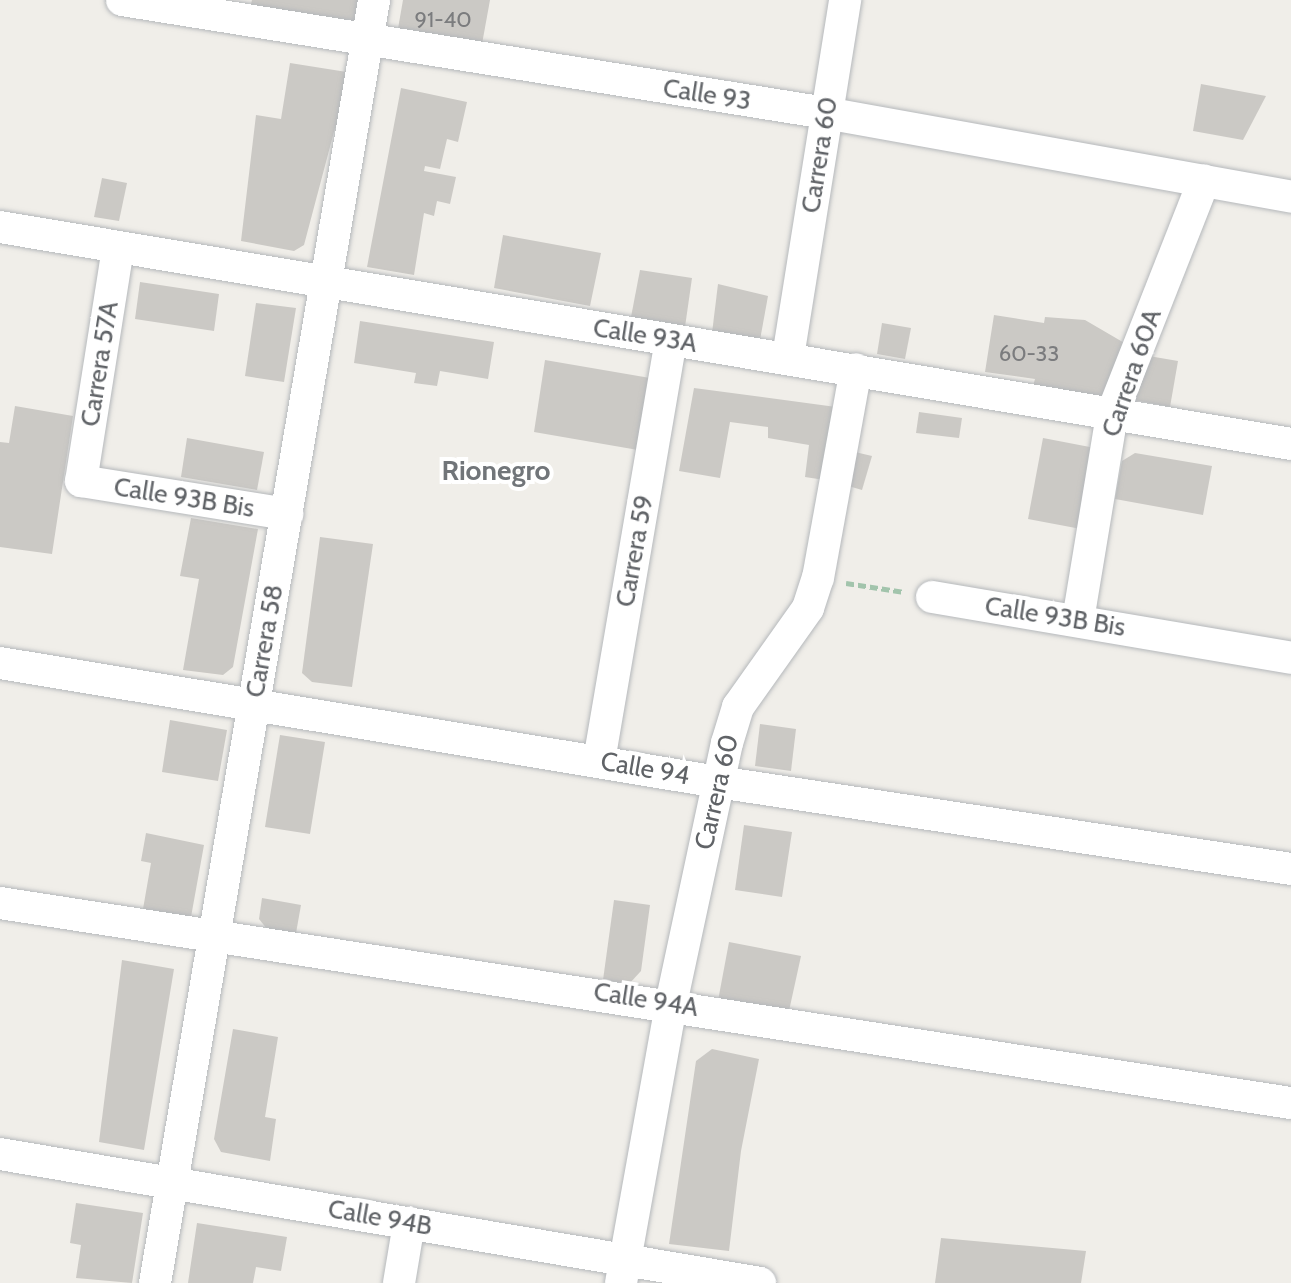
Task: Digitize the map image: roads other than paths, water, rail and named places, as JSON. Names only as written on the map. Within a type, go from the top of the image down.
[{"type":"street","name":"Calle 93","points":[[122,0],[826,113],[1291,197]]},
{"type":"street","name":"Carrera 58","points":[[155,1283],[374,0]]},
{"type":"street","name":"Carrera 60","points":[[788,357],[845,0]]},
{"type":"street","name":"Carrera 60A","points":[[1078,620],[1112,414],[1204,181]]},
{"type":"street","name":"Calle 93A","points":[[0,227],[325,285],[788,357],[1291,444]]},
{"type":"street","name":"Carrera 57A","points":[[81,481],[118,248]]},
{"type":"street","name":"Carrera 59","points":[[599,761],[671,341]]},
{"type":"street","name":"Carrera 60","points":[[623,1272],[671,1004],[718,782],[738,707],[792,635],[818,578],[856,369]]},
{"type":"street","name":"Calle 93B Bis","points":[[81,481],[287,514]]},
{"type":"street","name":"Calle 93B Bis","points":[[932,597],[1291,658]]},
{"type":"street","name":"Calle 94","points":[[0,663],[718,782],[1291,869]]},
{"type":"street","name":"Calle 94A","points":[[0,903],[671,1004],[1291,1103]]},
{"type":"street","name":"Calle 94B","points":[[0,1154],[409,1223],[623,1272],[760,1283]]},
{"type":"street","points":[[399,1283],[409,1223]]},
{"type":"district","name":"Rionegro","points":[[496,470]]}]
